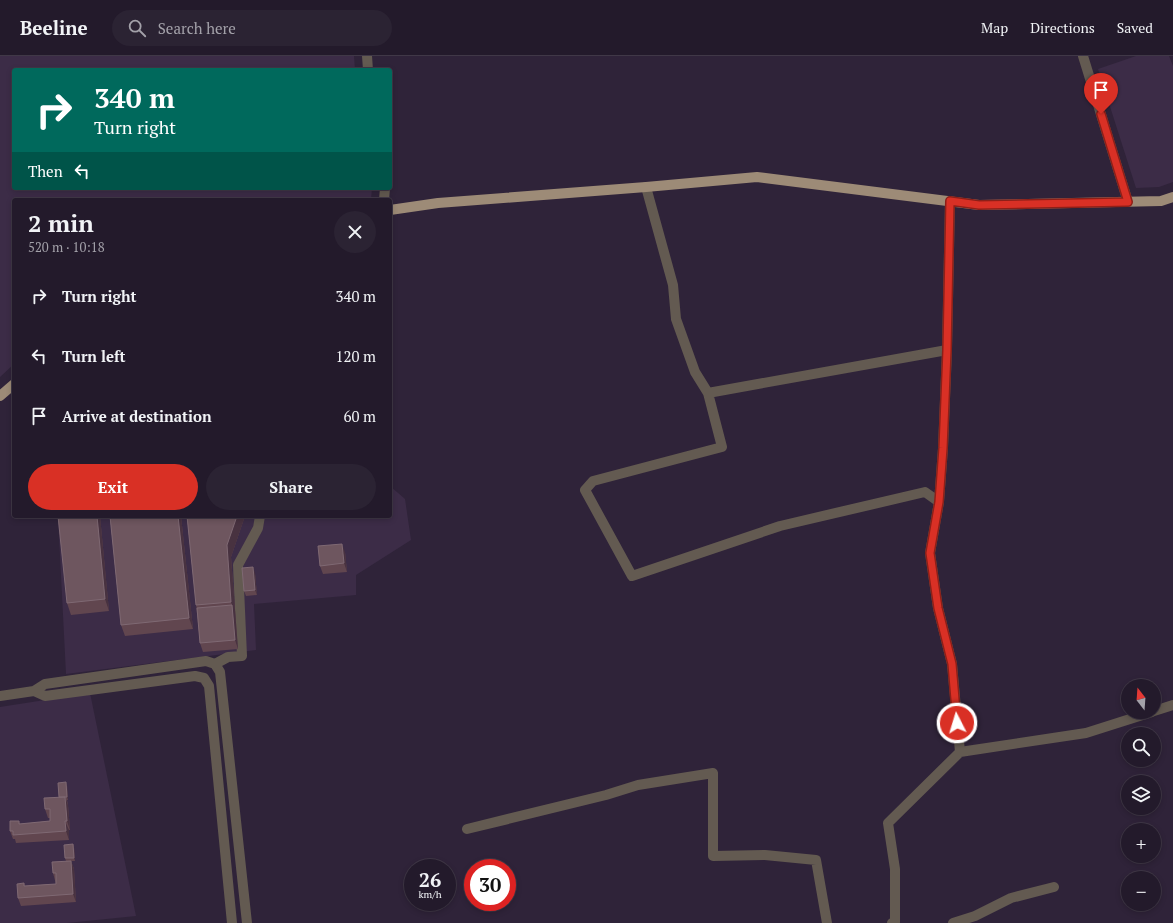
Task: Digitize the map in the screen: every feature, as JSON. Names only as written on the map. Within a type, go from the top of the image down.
[{"type":"main road","points":[[392,210],[446,202],[757,177],[979,205],[1161,201],[1173,197]]},
{"type":"main road","points":[[0,396],[12,386]]},
{"type":"street","points":[[367,56],[368,68]]},
{"type":"street","points":[[1083,56],[1128,202]]},
{"type":"street","points":[[646,187],[673,285],[676,319],[695,372],[708,392],[722,447],[593,481],[585,490],[632,576],[780,526],[925,492],[939,502]]},
{"type":"street","points":[[950,201],[947,350],[943,448],[939,502],[930,553],[938,608],[952,664],[960,752]]},
{"type":"street","points":[[708,392],[947,350]]},
{"type":"street","points":[[215,664],[228,657],[242,656],[238,565],[258,528],[260,518]]},
{"type":"street","points":[[34,692],[45,684],[206,661],[215,664],[220,672],[246,923]]},
{"type":"street","points":[[0,696],[34,692],[46,696],[195,676],[204,678],[209,686],[232,923]]},
{"type":"street","points":[[1161,709],[1173,705]]},
{"type":"street","points":[[896,923],[895,869],[888,823],[960,752],[1086,733],[1131,719]]},
{"type":"street","points":[[467,829],[606,795],[638,785],[713,773],[713,856],[765,855],[816,860],[827,923]]},
{"type":"street","points":[[953,923],[975,916],[1010,898],[1054,887]]},
{"type":"shaded area","points":[[0,56],[354,56],[355,68],[12,68],[12,190],[372,190],[371,198],[12,198],[12,366],[0,377]]},
{"type":"shaded area","points":[[1136,56],[1169,56],[1173,66],[1173,182],[1159,187],[1136,188],[1098,69]]},
{"type":"shaded area","points":[[392,488],[405,499],[411,540],[356,575],[356,595],[254,604],[256,650],[66,674],[58,518],[392,518]]},
{"type":"shaded area","points":[[90,693],[136,916],[67,923],[0,923],[0,707]]},
{"type":"building","points":[[58,518],[97,518],[105,599],[67,603]]},
{"type":"building","points":[[110,518],[178,518],[189,618],[121,625]]},
{"type":"building","points":[[187,518],[236,518],[227,545],[231,602],[196,605]]},
{"type":"building","points":[[342,544],[344,563],[320,566],[318,546]]},
{"type":"building","points":[[253,567],[255,590],[244,591],[242,568]]},
{"type":"building","points":[[232,605],[235,640],[200,643],[197,608]]},
{"type":"building","points":[[66,782],[67,797],[59,797],[58,783]]},
{"type":"building","points":[[65,797],[67,821],[65,821],[66,831],[13,835],[13,831],[10,831],[10,821],[19,821],[19,824],[50,821],[50,809],[45,809],[44,798]]},
{"type":"building","points":[[73,844],[74,858],[65,858],[64,845]]},
{"type":"building","points":[[71,861],[73,894],[18,898],[17,884],[24,883],[24,886],[56,884],[56,873],[53,873],[52,862]]},
{"type":"route","points":[[957,723],[952,664],[938,608],[930,553],[939,502],[943,448],[947,350],[950,201],[979,205],[1128,202],[1101,114]]}]
